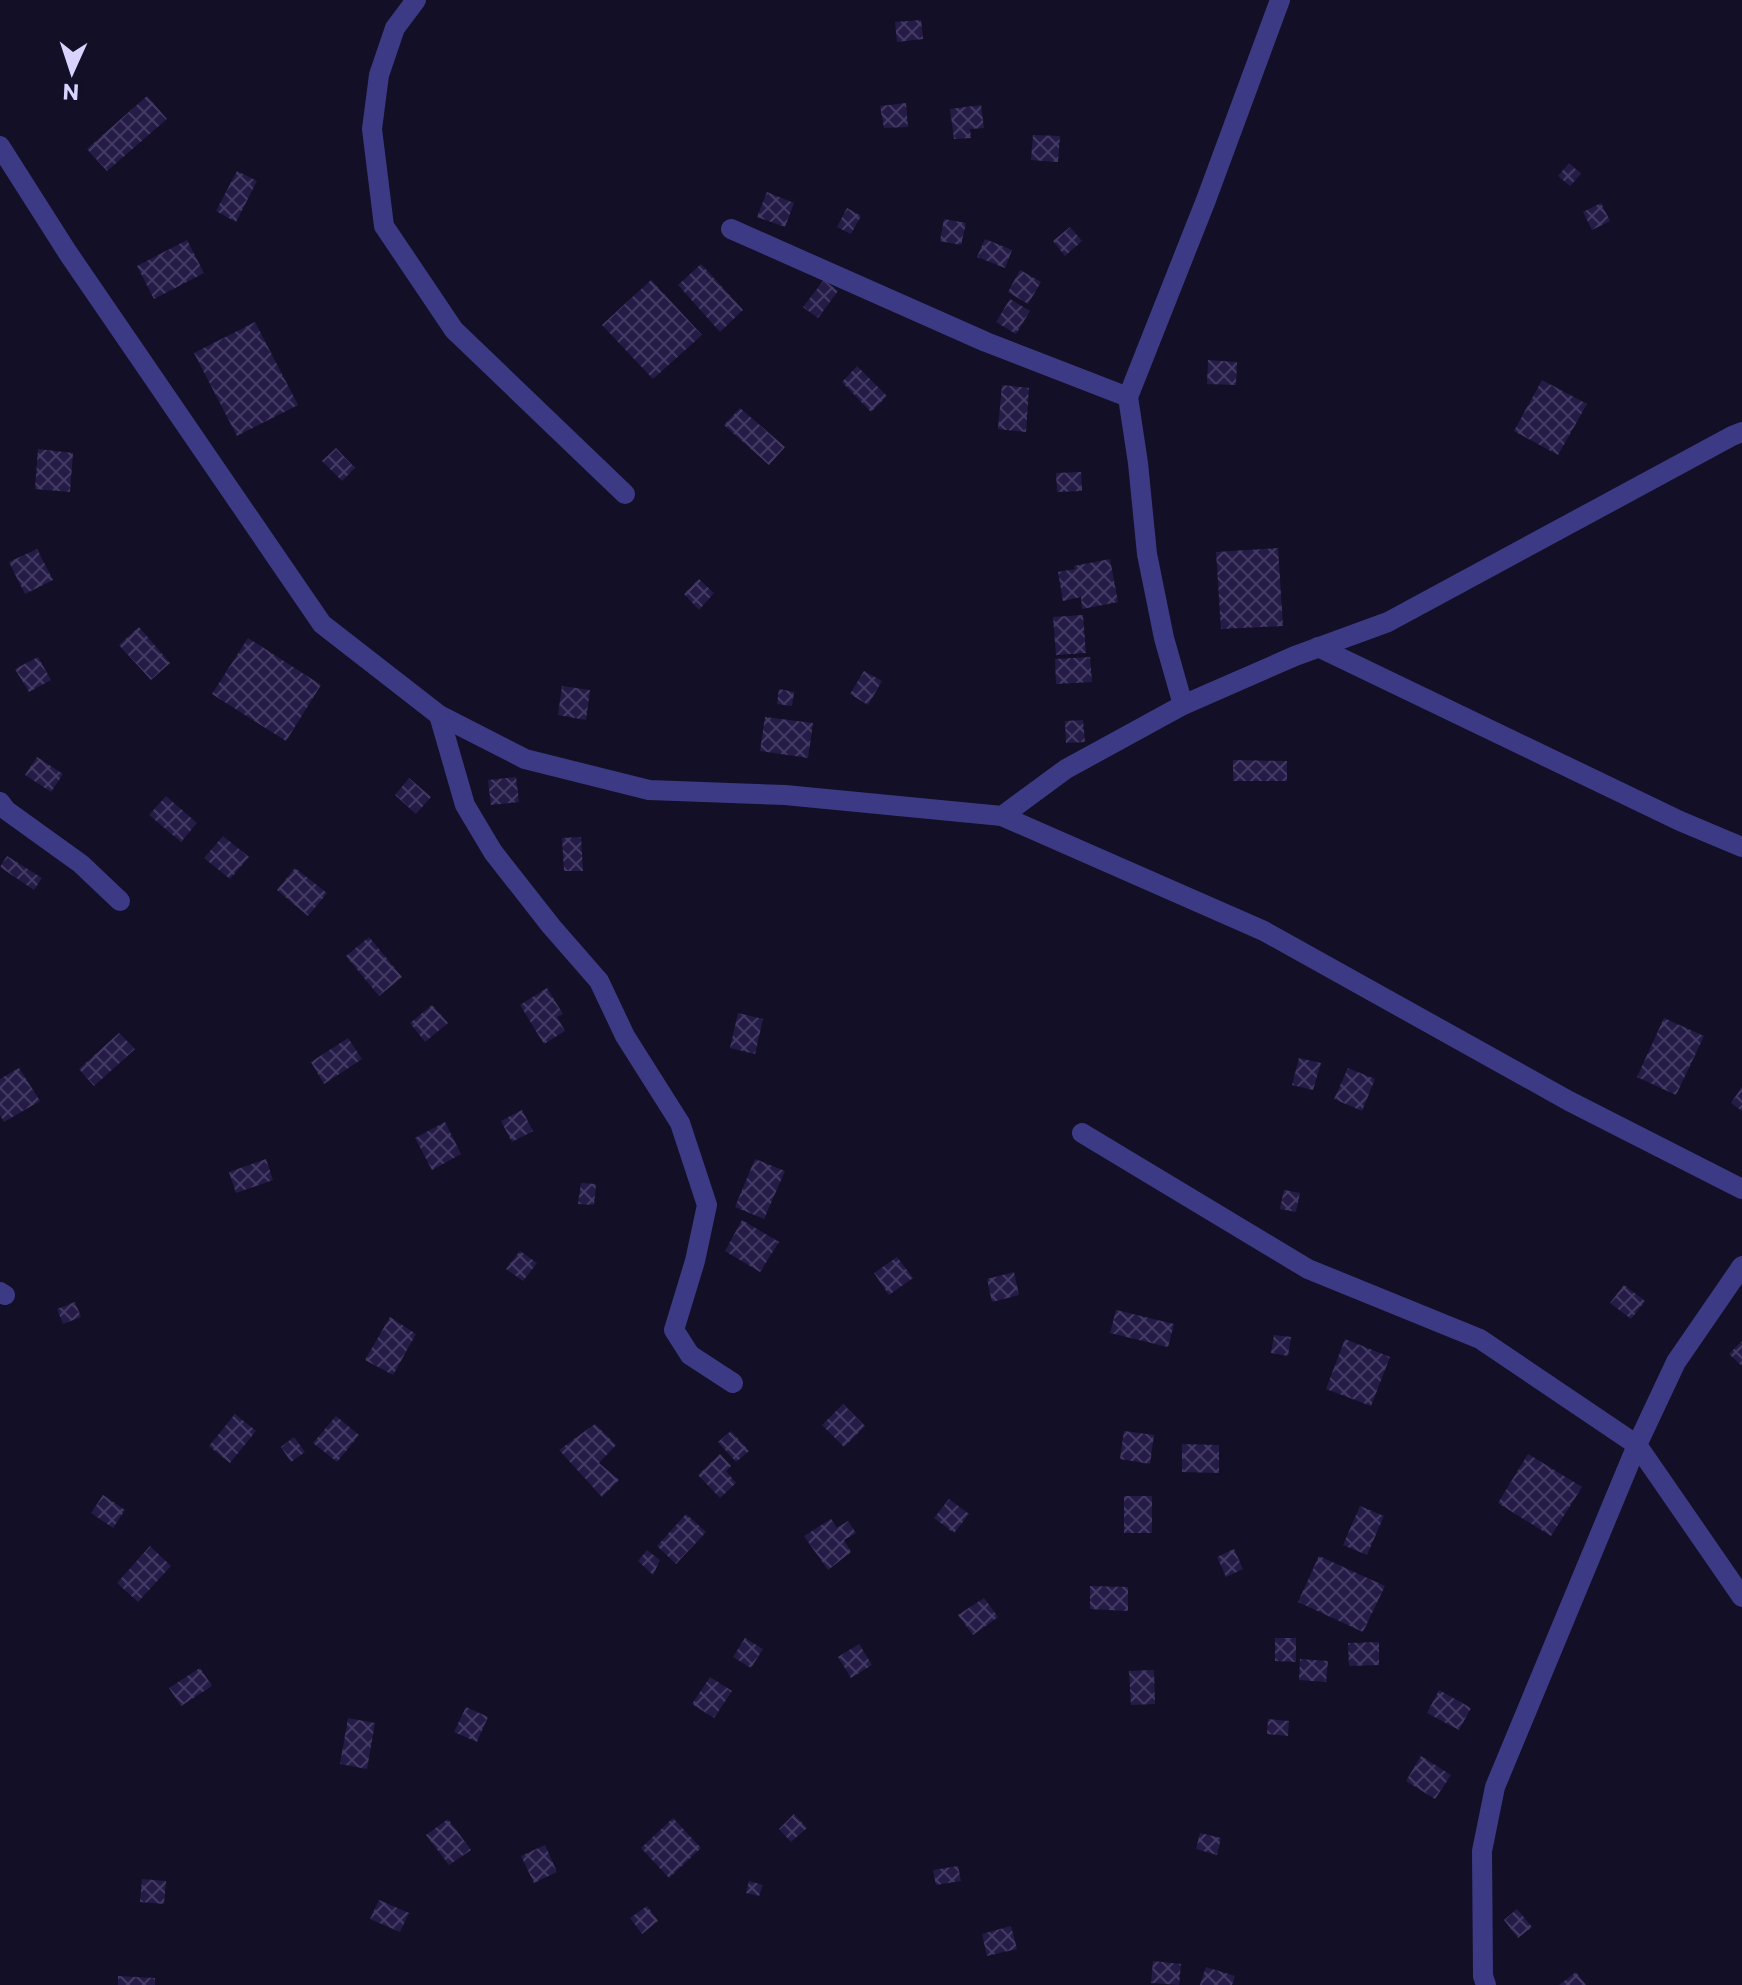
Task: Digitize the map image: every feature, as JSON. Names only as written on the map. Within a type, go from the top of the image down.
[{"type":"street","points":[[416,0],[395,28],[377,89],[372,129],[384,226],[454,330],[625,494]]},
{"type":"street","points":[[1183,705],[1164,638],[1147,554],[1128,397],[1206,200],[1280,0]]},
{"type":"street","points":[[0,146],[68,253],[322,624],[439,715],[525,759],[649,790],[785,795],[1002,816],[1264,931],[1569,1101],[1742,1189]]},
{"type":"street","points":[[731,229],[986,342],[1128,397]]},
{"type":"street","points":[[1002,816],[1066,769],[1183,705],[1318,647],[1388,622],[1742,432]]},
{"type":"street","points":[[1318,647],[1680,821],[1742,847]]},
{"type":"street","points":[[439,715],[465,805],[493,852],[599,981],[625,1036],[680,1123],[707,1205],[695,1261],[674,1330],[690,1355],[733,1383]]},
{"type":"street","points":[[0,802],[6,810],[81,864],[120,901]]},
{"type":"street","points":[[1082,1133],[1308,1269],[1480,1339],[1637,1445],[1742,1597]]},
{"type":"street","points":[[1486,1985],[1483,1976],[1482,1851],[1495,1787],[1637,1445],[1676,1362],[1742,1266]]},
{"type":"building","points":[[921,20],[923,39],[897,42],[895,22]]},
{"type":"building","points":[[147,96],[167,119],[107,171],[87,149]]},
{"type":"building","points":[[906,103],[908,127],[884,128],[880,106]]},
{"type":"building","points":[[981,105],[984,128],[970,129],[971,138],[954,139],[950,109]]},
{"type":"building","points":[[1033,135],[1060,136],[1058,162],[1031,160]]},
{"type":"building","points":[[1569,163],[1581,174],[1570,186],[1558,176]]},
{"type":"building","points":[[237,171],[257,181],[236,222],[216,211]]},
{"type":"building","points":[[767,192],[794,203],[785,227],[757,217]]},
{"type":"building","points":[[1601,203],[1610,221],[1592,230],[1583,212]]},
{"type":"building","points":[[847,208],[861,216],[851,234],[837,227]]},
{"type":"building","points":[[944,219],[966,223],[961,245],[940,241]]},
{"type":"building","points":[[1070,227],[1082,241],[1065,256],[1053,241]]},
{"type":"building","points":[[985,239],[1012,250],[1005,268],[977,257]]},
{"type":"building","points":[[187,240],[204,273],[154,299],[137,266]]},
{"type":"building","points":[[701,264],[743,310],[720,332],[678,285]]},
{"type":"building","points":[[1020,270],[1041,282],[1028,304],[1008,292]]},
{"type":"building","points":[[651,280],[702,335],[653,379],[602,325]]},
{"type":"building","points":[[824,280],[838,291],[818,318],[803,307]]},
{"type":"building","points":[[1010,299],[1030,311],[1016,334],[996,322]]},
{"type":"building","points":[[255,322],[298,405],[237,436],[194,353]]},
{"type":"building","points":[[1208,360],[1237,362],[1236,385],[1207,384]]},
{"type":"building","points":[[857,366],[887,396],[871,412],[842,382]]},
{"type":"building","points":[[1542,380],[1587,404],[1558,455],[1514,431]]},
{"type":"building","points":[[1002,385],[1029,388],[1026,432],[998,429]]},
{"type":"building","points":[[740,408],[785,447],[769,465],[724,425]]},
{"type":"building","points":[[336,448],[355,468],[342,481],[322,461]]},
{"type":"building","points":[[38,449],[73,453],[70,492],[35,489]]},
{"type":"building","points":[[1081,472],[1082,491],[1057,492],[1056,473]]},
{"type":"building","points":[[1278,548],[1283,626],[1221,629],[1216,552]]},
{"type":"building","points":[[37,549],[53,580],[25,594],[9,562]]},
{"type":"building","points":[[1110,559],[1118,602],[1082,609],[1081,597],[1063,601],[1058,572]]},
{"type":"building","points":[[699,579],[714,593],[699,610],[684,594]]},
{"type":"building","points":[[1083,615],[1086,653],[1056,655],[1053,617]]},
{"type":"building","points":[[139,627],[170,663],[151,680],[119,645]]},
{"type":"building","points":[[248,638],[321,685],[286,741],[212,694]]},
{"type":"building","points":[[38,657],[51,680],[29,692],[15,669]]},
{"type":"building","points":[[1090,657],[1092,682],[1056,684],[1055,659]]},
{"type":"building","points":[[864,671],[882,681],[868,705],[850,694]]},
{"type":"building","points":[[562,686],[590,690],[586,720],[558,715]]},
{"type":"building","points":[[779,689],[794,692],[792,706],[777,704]]},
{"type":"building","points":[[765,717],[813,723],[808,758],[760,751]]},
{"type":"building","points":[[1083,720],[1085,742],[1066,743],[1065,721]]},
{"type":"building","points":[[37,757],[63,774],[51,792],[25,775]]},
{"type":"building","points":[[1233,760],[1287,761],[1287,781],[1233,781]]},
{"type":"building","points":[[516,777],[519,802],[491,805],[488,780]]},
{"type":"building","points":[[409,778],[431,797],[416,814],[395,795]]},
{"type":"building","points":[[166,796],[197,823],[181,842],[149,815]]},
{"type":"building","points":[[223,836],[249,857],[230,879],[204,858]]},
{"type":"building","points":[[581,837],[583,871],[564,871],[562,838]]},
{"type":"building","points":[[7,856],[42,878],[34,890],[0,867]]},
{"type":"building","points":[[295,868],[327,893],[308,916],[277,890]]},
{"type":"building","points":[[369,937],[402,977],[379,996],[346,956]]},
{"type":"building","points":[[547,988],[563,1014],[557,1017],[565,1031],[544,1044],[520,1005]]},
{"type":"building","points":[[432,1005],[448,1023],[425,1042],[410,1023]]},
{"type":"building","points":[[738,1013],[763,1019],[755,1054],[730,1048]]},
{"type":"building","points":[[1664,1018],[1704,1036],[1676,1095],[1637,1077]]},
{"type":"building","points":[[119,1033],[135,1049],[94,1086],[79,1069]]},
{"type":"building","points":[[348,1038],[362,1059],[324,1084],[311,1062]]},
{"type":"building","points":[[1299,1058],[1321,1063],[1313,1090],[1292,1085]]},
{"type":"building","points":[[19,1068],[40,1101],[4,1122],[0,1115],[0,1079]]},
{"type":"building","points":[[1348,1068],[1375,1079],[1362,1111],[1334,1099]]},
{"type":"building","points":[[1742,1087],[1742,1111],[1731,1103]]},
{"type":"building","points":[[522,1110],[533,1131],[512,1142],[501,1121]]},
{"type":"building","points":[[445,1122],[461,1154],[432,1170],[415,1138]]},
{"type":"building","points":[[266,1159],[273,1180],[236,1193],[229,1172]]},
{"type":"building","points":[[755,1159],[785,1171],[764,1219],[735,1207]]},
{"type":"building","points":[[581,1183],[596,1184],[594,1205],[578,1204]]},
{"type":"building","points":[[1284,1190],[1300,1193],[1296,1212],[1280,1209]]},
{"type":"building","points":[[742,1220],[779,1242],[760,1272],[725,1251]]},
{"type":"building","points":[[520,1251],[537,1263],[523,1281],[506,1269]]},
{"type":"building","points":[[897,1257],[913,1278],[889,1295],[874,1273]]},
{"type":"building","points":[[1014,1272],[1019,1295],[992,1302],[987,1279]]},
{"type":"building","points":[[1624,1285],[1645,1301],[1631,1319],[1610,1303]]},
{"type":"building","points":[[75,1302],[81,1317],[63,1324],[57,1309]]},
{"type":"building","points":[[1116,1310],[1174,1324],[1168,1347],[1110,1333]]},
{"type":"building","points":[[390,1317],[416,1334],[393,1375],[365,1360]]},
{"type":"building","points":[[1274,1335],[1291,1337],[1288,1356],[1271,1353]]},
{"type":"building","points":[[1345,1339],[1390,1357],[1371,1406],[1326,1389]]},
{"type":"building","points":[[1742,1341],[1742,1366],[1729,1354]]},
{"type":"building","points":[[843,1404],[865,1426],[844,1447],[822,1425]]},
{"type":"building","points":[[235,1414],[256,1431],[230,1463],[209,1446]]},
{"type":"building","points":[[336,1416],[359,1435],[337,1462],[313,1443]]},
{"type":"building","points":[[595,1424],[616,1445],[599,1463],[619,1480],[602,1497],[559,1450]]},
{"type":"building","points":[[731,1431],[749,1451],[736,1462],[718,1442]]},
{"type":"building","points":[[1124,1431],[1154,1435],[1150,1464],[1120,1459]]},
{"type":"building","points":[[294,1437],[305,1452],[291,1462],[281,1447]]},
{"type":"building","points":[[1182,1444],[1219,1445],[1219,1473],[1182,1472]]},
{"type":"building","points":[[720,1454],[731,1466],[726,1471],[736,1483],[720,1498],[698,1475]]},
{"type":"building","points":[[1528,1454],[1582,1487],[1551,1536],[1498,1503]]},
{"type":"building","points":[[103,1495],[125,1510],[113,1528],[91,1513]]},
{"type":"building","points":[[1124,1496],[1152,1496],[1152,1533],[1124,1533]]},
{"type":"building","points":[[949,1499],[969,1514],[954,1533],[934,1518]]},
{"type":"building","points":[[1360,1506],[1384,1516],[1367,1555],[1343,1545]]},
{"type":"building","points":[[686,1514],[706,1532],[676,1564],[657,1546]]},
{"type":"building","points":[[831,1519],[837,1528],[848,1521],[856,1533],[844,1540],[851,1552],[828,1570],[804,1536]]},
{"type":"building","points":[[150,1546],[171,1566],[138,1602],[117,1583]]},
{"type":"building","points":[[1234,1549],[1243,1569],[1226,1577],[1217,1557]]},
{"type":"building","points":[[647,1550],[660,1560],[653,1575],[638,1561]]},
{"type":"building","points":[[1319,1556],[1385,1586],[1363,1632],[1298,1602]]},
{"type":"building","points":[[1090,1586],[1128,1587],[1128,1611],[1090,1609]]},
{"type":"building","points":[[984,1598],[998,1617],[973,1635],[958,1615]]},
{"type":"building","points":[[745,1638],[763,1649],[751,1668],[733,1657]]},
{"type":"building","points":[[1275,1638],[1296,1638],[1296,1662],[1275,1661]]},
{"type":"building","points":[[1379,1642],[1379,1665],[1349,1666],[1348,1643]]},
{"type":"building","points":[[859,1644],[872,1665],[851,1678],[838,1657]]},
{"type":"building","points":[[1300,1659],[1328,1661],[1326,1682],[1299,1680]]},
{"type":"building","points":[[200,1668],[212,1686],[181,1706],[169,1688]]},
{"type":"building","points":[[1154,1670],[1155,1704],[1131,1705],[1129,1671]]},
{"type":"building","points":[[710,1677],[732,1691],[714,1718],[692,1704]]},
{"type":"building","points":[[1439,1690],[1471,1708],[1459,1730],[1427,1713]]},
{"type":"building","points":[[466,1707],[488,1717],[477,1742],[454,1732]]},
{"type":"building","points":[[348,1718],[375,1723],[367,1769],[340,1764]]},
{"type":"building","points":[[1268,1719],[1289,1721],[1288,1736],[1267,1734]]},
{"type":"building","points":[[1421,1756],[1451,1775],[1435,1799],[1406,1781]]},
{"type":"building","points":[[794,1814],[807,1828],[791,1842],[779,1829]]},
{"type":"building","points":[[673,1818],[701,1848],[669,1878],[641,1848]]},
{"type":"building","points":[[448,1819],[471,1850],[449,1865],[426,1835]]},
{"type":"building","points":[[1200,1833],[1221,1838],[1217,1855],[1196,1849]]},
{"type":"building","points":[[545,1845],[557,1872],[534,1883],[521,1856]]},
{"type":"building","points":[[958,1866],[961,1881],[936,1885],[933,1870]]},
{"type":"building","points":[[142,1879],[166,1881],[164,1904],[140,1902]]},
{"type":"building","points":[[749,1881],[763,1885],[759,1896],[746,1893]]},
{"type":"building","points":[[379,1900],[409,1913],[400,1932],[370,1919]]},
{"type":"building","points":[[647,1906],[658,1921],[642,1934],[630,1918]]},
{"type":"building","points":[[1517,1909],[1532,1927],[1518,1938],[1504,1920]]},
{"type":"building","points":[[1011,1926],[1017,1949],[987,1956],[982,1934]]},
{"type":"building","points":[[1153,1961],[1181,1964],[1179,1985],[1151,1983]]},
{"type":"building","points":[[1206,1967],[1235,1976],[1232,1985],[1200,1985]]},
{"type":"building","points":[[1576,1972],[1586,1985],[1559,1985]]},
{"type":"building","points":[[118,1976],[155,1978],[155,1985],[118,1985]]}]
